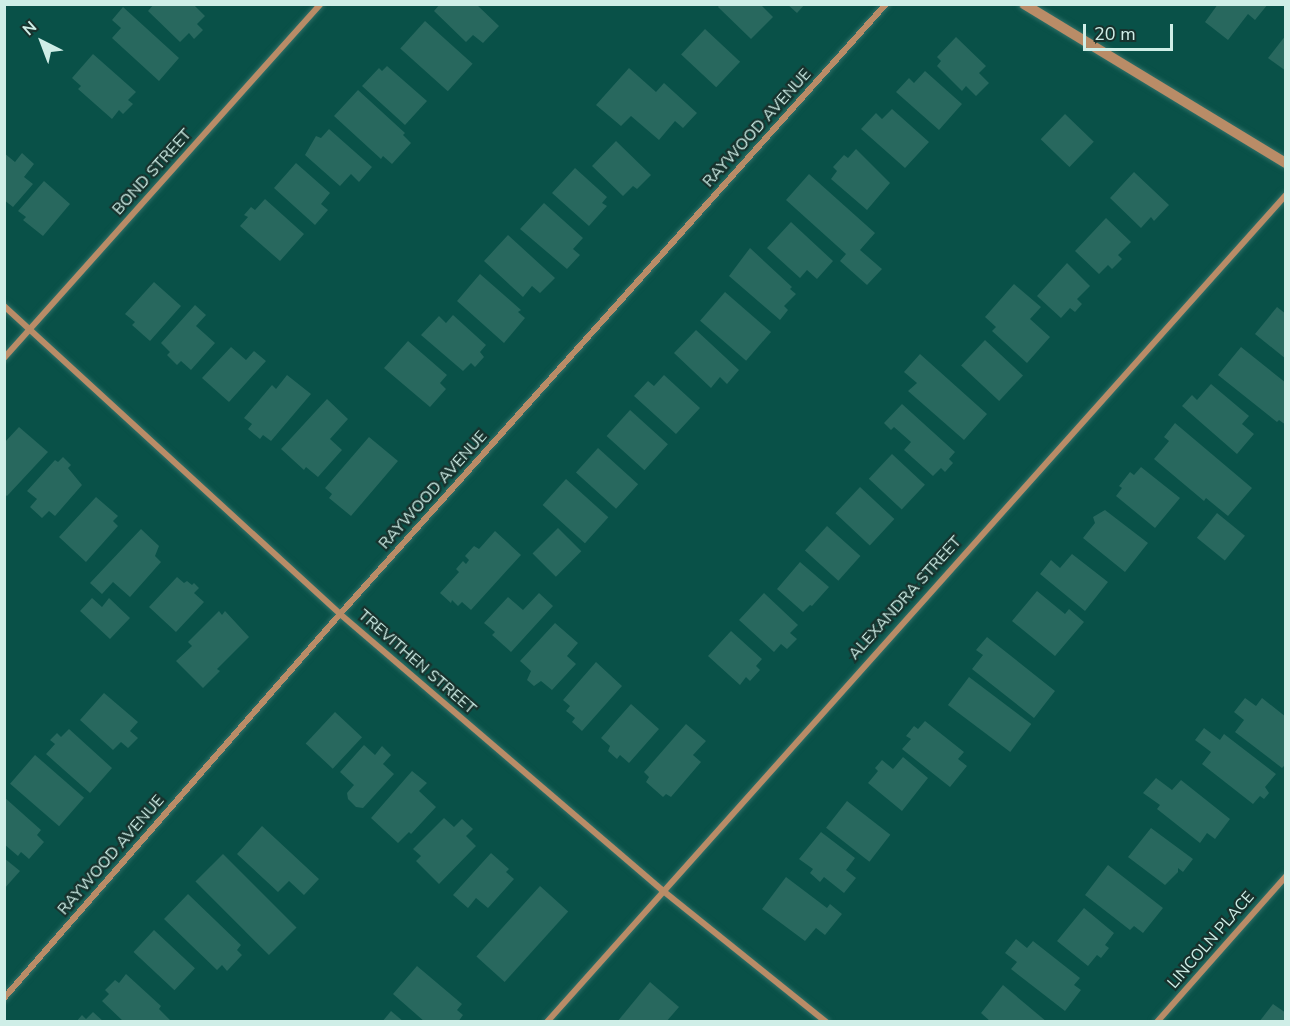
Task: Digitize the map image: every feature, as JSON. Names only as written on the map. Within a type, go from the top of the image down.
[{"type":"street","name":"BOND STREET","points":[[4,358],[320,4]]},
{"type":"street","name":"RAYWOOD AVENUE","points":[[4,998],[339,614],[886,4]]},
{"type":"street","points":[[1024,4],[1286,163]]},
{"type":"street","name":"ALEXANDRA STREET","points":[[547,1022],[662,890],[1286,195]]},
{"type":"street","name":"TREVITHEN STREET","points":[[4,306],[339,614],[662,890],[826,1022]]},
{"type":"street","name":"LINCOLN PLACE","points":[[1157,1022],[1286,876]]},
{"type":"building","points":[[154,4],[193,4],[205,16],[197,24],[203,30],[194,39],[189,33],[180,42],[148,11]]},
{"type":"building","points":[[440,4],[476,4],[499,26],[483,43],[473,35],[466,42],[434,11]]},
{"type":"building","points":[[720,4],[760,4],[773,17],[751,39],[718,7]]},
{"type":"building","points":[[787,4],[805,4],[797,13]]},
{"type":"building","points":[[1218,4],[1268,4],[1255,20],[1248,14],[1228,40],[1205,22]]},
{"type":"building","points":[[123,7],[179,58],[159,81],[112,38],[121,28],[112,20]]},
{"type":"building","points":[[425,21],[473,64],[448,91],[400,48]]},
{"type":"building","points":[[705,29],[740,62],[716,87],[681,55]]},
{"type":"building","points":[[1286,35],[1286,71],[1268,58]]},
{"type":"building","points":[[956,37],[986,66],[979,73],[989,83],[976,96],[966,86],[962,91],[937,66],[941,61],[937,57]]},
{"type":"building","points":[[93,54],[136,92],[128,100],[133,104],[123,114],[119,110],[112,119],[78,89],[81,86],[72,78]]},
{"type":"building","points":[[387,66],[427,101],[405,125],[362,86],[379,68],[382,71]]},
{"type":"building","points":[[629,68],[656,92],[664,83],[697,113],[683,128],[675,121],[659,140],[631,116],[621,126],[596,105]]},
{"type":"building","points":[[925,71],[962,104],[939,130],[896,92],[909,78],[914,83]]},
{"type":"building","points":[[358,90],[405,133],[403,135],[411,143],[392,164],[383,156],[381,159],[334,116]]},
{"type":"building","points":[[892,109],[929,142],[905,168],[861,129],[876,113],[882,119]]},
{"type":"building","points":[[1065,114],[1094,142],[1069,167],[1041,139]]},
{"type":"building","points":[[329,129],[372,167],[359,182],[351,174],[340,186],[305,155],[316,136],[321,138]]},
{"type":"building","points":[[616,141],[651,175],[637,189],[633,186],[623,196],[592,166]]},
{"type":"building","points":[[856,149],[890,183],[867,210],[831,179],[837,171],[833,167],[844,155],[848,158]]},
{"type":"building","points":[[4,153],[15,162],[22,153],[34,164],[24,177],[33,184],[13,207],[4,200]]},
{"type":"building","points":[[296,163],[330,193],[321,204],[328,210],[315,225],[274,188]]},
{"type":"building","points":[[575,168],[607,197],[602,203],[607,206],[589,226],[552,193]]},
{"type":"building","points":[[1134,172],[1169,205],[1154,221],[1151,217],[1141,228],[1110,198]]},
{"type":"building","points":[[809,174],[875,233],[860,250],[882,269],[867,285],[840,261],[846,254],[786,200]]},
{"type":"building","points":[[44,181],[70,204],[43,236],[23,220],[26,217],[18,211]]},
{"type":"building","points":[[265,199],[304,234],[280,261],[240,226],[248,217],[244,215],[251,207],[255,210]]},
{"type":"building","points":[[544,203],[583,238],[573,249],[580,255],[567,269],[520,229]]},
{"type":"building","points":[[1106,218],[1131,242],[1118,255],[1122,259],[1112,269],[1108,265],[1099,274],[1075,251]]},
{"type":"building","points":[[791,222],[833,261],[817,279],[807,270],[800,278],[767,248]]},
{"type":"building","points":[[508,235],[555,278],[540,293],[532,286],[523,297],[484,261]]},
{"type":"building","points":[[750,248],[792,287],[790,289],[796,294],[784,306],[788,310],[780,320],[729,276]]},
{"type":"building","points":[[1067,263],[1090,286],[1077,299],[1082,304],[1075,312],[1070,308],[1061,318],[1037,296]]},
{"type":"building","points":[[480,274],[521,310],[518,312],[525,318],[504,343],[457,301]]},
{"type":"building","points":[[154,282],[181,306],[150,341],[132,325],[135,322],[125,314]]},
{"type":"building","points":[[1014,284],[1041,307],[1030,319],[1050,337],[1027,363],[992,331],[996,327],[985,317]]},
{"type":"building","points":[[725,292],[771,332],[746,361],[700,321]]},
{"type":"building","points":[[195,305],[206,315],[196,326],[215,343],[191,370],[181,361],[177,365],[167,355],[170,352],[161,343]]},
{"type":"building","points":[[1277,307],[1286,314],[1286,359],[1255,334]]},
{"type":"building","points":[[453,315],[486,345],[480,352],[484,357],[475,367],[471,363],[463,371],[421,335],[439,316],[446,323]]},
{"type":"building","points":[[696,330],[739,370],[727,384],[720,377],[711,388],[674,353]]},
{"type":"building","points":[[985,340],[1023,375],[999,401],[961,366]]},
{"type":"building","points":[[408,341],[447,375],[440,383],[446,389],[430,407],[384,368]]},
{"type":"building","points":[[231,347],[246,360],[254,351],[266,361],[229,402],[202,378]]},
{"type":"building","points":[[1241,347],[1286,383],[1286,425],[1279,420],[1277,422],[1218,375]]},
{"type":"building","points":[[920,354],[987,414],[964,440],[908,391],[917,383],[904,372]]},
{"type":"building","points":[[287,375],[311,394],[271,441],[263,435],[260,439],[248,429],[252,424],[244,418],[272,385],[276,389]]},
{"type":"building","points":[[664,375],[700,408],[676,434],[634,396],[648,381],[654,386]]},
{"type":"building","points":[[1211,384],[1249,416],[1242,424],[1254,434],[1237,454],[1182,406],[1192,395],[1197,400]]},
{"type":"building","points":[[327,399],[348,419],[330,439],[342,450],[318,477],[306,467],[304,470],[281,449]]},
{"type":"building","points":[[902,404],[955,452],[949,459],[953,463],[945,472],[941,468],[933,476],[904,450],[911,442],[894,427],[891,430],[884,423]]},
{"type":"building","points":[[630,410],[668,444],[644,470],[607,436]]},
{"type":"building","points":[[1175,423],[1252,488],[1228,516],[1206,498],[1204,501],[1154,459],[1169,441],[1164,437]]},
{"type":"building","points":[[19,427],[48,452],[7,496],[4,494],[4,443]]},
{"type":"building","points":[[369,437],[398,461],[351,516],[329,498],[332,494],[325,488]]},
{"type":"building","points":[[598,448],[638,484],[616,509],[576,473]]},
{"type":"building","points":[[892,454],[925,485],[902,510],[869,479]]},
{"type":"building","points":[[63,457],[71,465],[68,468],[82,485],[55,516],[49,511],[42,518],[30,507],[37,499],[27,491],[55,460],[58,462]]},
{"type":"building","points":[[1141,467],[1180,498],[1155,528],[1116,496],[1122,488],[1119,486],[1130,472],[1134,475]]},
{"type":"building","points":[[566,479],[608,517],[585,543],[543,505]]},
{"type":"building","points":[[860,487],[894,519],[870,545],[835,513]]},
{"type":"building","points":[[96,497],[118,516],[113,521],[118,526],[86,562],[59,537]]},
{"type":"building","points":[[1105,510],[1148,543],[1125,572],[1083,538],[1095,523],[1093,517]]},
{"type":"building","points":[[1217,513],[1245,536],[1225,561],[1197,538]]},
{"type":"building","points":[[827,526],[860,556],[838,581],[805,551]]},
{"type":"building","points":[[558,528],[581,551],[556,577],[533,553]]},
{"type":"building","points":[[141,529],[159,546],[155,556],[161,562],[130,597],[113,582],[102,594],[90,583]]},
{"type":"building","points":[[495,531],[521,555],[471,610],[462,602],[458,606],[452,600],[451,603],[440,593],[459,572],[456,569],[463,561],[466,564],[469,560],[465,556],[474,546],[479,549]]},
{"type":"building","points":[[1072,554],[1108,582],[1085,611],[1040,574],[1051,560],[1060,568]]},
{"type":"building","points":[[800,562],[829,587],[812,606],[810,605],[803,612],[777,589]]},
{"type":"building","points":[[177,577],[184,583],[187,581],[192,585],[194,583],[199,588],[194,593],[204,602],[176,632],[149,607]]},
{"type":"building","points":[[1037,591],[1065,614],[1069,609],[1084,622],[1055,656],[1012,621]]},
{"type":"building","points":[[539,593],[553,606],[511,652],[492,635],[495,632],[484,623],[508,597],[523,610]]},
{"type":"building","points":[[764,593],[798,625],[790,633],[797,639],[787,649],[781,644],[774,652],[739,620]]},
{"type":"building","points":[[92,598],[102,607],[109,598],[130,618],[110,639],[80,611]]},
{"type":"building","points":[[219,611],[222,615],[225,611],[249,637],[217,669],[220,671],[203,688],[176,661],[192,646],[188,642]]},
{"type":"building","points":[[555,623],[578,643],[567,656],[576,664],[552,690],[541,681],[534,686],[527,680],[531,671],[520,661]]},
{"type":"building","points":[[731,631],[762,659],[756,666],[760,670],[750,681],[746,677],[740,685],[708,656]]},
{"type":"building","points":[[987,637],[1055,691],[1034,718],[972,669],[983,655],[976,650]]},
{"type":"building","points":[[596,662],[622,686],[582,731],[572,722],[575,718],[566,711],[570,706],[563,700]]},
{"type":"building","points":[[969,677],[1031,724],[1010,752],[948,705]]},
{"type":"building","points":[[104,693],[138,722],[130,731],[138,738],[128,748],[121,742],[113,750],[80,720]]},
{"type":"building","points":[[1245,698],[1256,706],[1262,698],[1286,717],[1286,764],[1282,768],[1235,732],[1244,720],[1234,712]]},
{"type":"building","points":[[631,704],[659,729],[629,763],[620,755],[617,759],[608,751],[610,746],[601,738]]},
{"type":"building","points":[[335,712],[362,737],[333,769],[306,743]]},
{"type":"building","points":[[925,721],[964,752],[958,759],[967,766],[950,787],[902,749],[911,739],[906,736],[914,726],[918,729]]},
{"type":"building","points":[[686,724],[706,741],[693,755],[701,762],[671,797],[666,794],[663,797],[646,782],[649,777],[644,772]]},
{"type":"building","points":[[1204,728],[1220,740],[1224,734],[1276,774],[1265,787],[1269,793],[1264,799],[1260,796],[1253,804],[1202,764],[1211,752],[1195,740]]},
{"type":"building","points":[[69,729],[112,768],[90,793],[46,754],[55,744],[50,740],[57,733],[61,737]]},
{"type":"building","points":[[364,745],[375,755],[382,746],[391,755],[383,764],[394,774],[363,808],[356,807],[348,799],[347,793],[354,785],[340,772]]},
{"type":"building","points":[[35,755],[84,798],[59,826],[10,784]]},
{"type":"building","points":[[903,757],[928,778],[902,811],[868,783],[878,771],[875,768],[882,760],[893,769]]},
{"type":"building","points":[[412,771],[427,783],[419,791],[436,807],[411,834],[409,832],[398,843],[371,818]]},
{"type":"building","points":[[1156,778],[1172,790],[1181,780],[1230,819],[1215,839],[1207,833],[1200,843],[1157,809],[1160,805],[1143,793]]},
{"type":"building","points":[[4,797],[41,830],[37,835],[44,842],[29,859],[21,852],[18,856],[4,844]]},
{"type":"building","points":[[847,801],[890,835],[869,862],[826,828]]},
{"type":"building","points":[[444,818],[454,827],[462,819],[473,829],[466,836],[476,846],[439,884],[416,861],[421,856],[413,849]]},
{"type":"building","points":[[262,826],[319,879],[304,895],[289,881],[278,892],[237,854]]},
{"type":"building","points":[[1151,828],[1193,859],[1183,872],[1178,868],[1178,872],[1165,885],[1128,857]]},
{"type":"building","points":[[821,832],[855,858],[846,870],[856,878],[844,893],[824,877],[820,882],[810,873],[813,869],[799,859]]},
{"type":"building","points":[[491,853],[509,869],[506,872],[514,879],[488,908],[476,898],[468,908],[453,895]]},
{"type":"building","points":[[223,854],[297,928],[269,955],[195,882]]},
{"type":"building","points":[[4,858],[20,871],[4,889]]},
{"type":"building","points":[[1108,865],[1163,908],[1143,933],[1134,926],[1130,930],[1085,895]]},
{"type":"building","points":[[786,877],[827,908],[830,904],[842,914],[825,935],[816,928],[805,941],[762,909]]},
{"type":"building","points":[[540,886],[568,911],[505,982],[476,957]]},
{"type":"building","points":[[188,894],[241,945],[237,950],[242,955],[227,971],[222,965],[217,970],[164,919]]},
{"type":"building","points":[[1084,908],[1114,933],[1105,945],[1109,948],[1101,958],[1097,955],[1088,966],[1057,941]]},
{"type":"building","points":[[154,930],[195,968],[174,990],[134,952]]},
{"type":"building","points":[[1016,939],[1027,948],[1033,941],[1080,978],[1074,985],[1081,990],[1065,1011],[1011,969],[1017,962],[1005,953]]},
{"type":"building","points":[[417,966],[462,1004],[457,1010],[463,1015],[458,1022],[425,1022],[393,994]]},
{"type":"building","points":[[126,974],[161,1006],[159,1009],[172,1022],[124,1022],[102,1001],[109,994],[105,990],[115,980],[119,983]]},
{"type":"building","points":[[650,982],[679,1007],[666,1022],[617,1022]]},
{"type":"building","points":[[1003,985],[1047,1022],[991,1022],[981,1013]]},
{"type":"building","points":[[1273,1004],[1286,1013],[1286,1022],[1259,1022]]},
{"type":"building","points":[[391,1011],[404,1022],[382,1022]]},
{"type":"building","points":[[93,1012],[104,1022],[76,1022],[82,1015],[86,1019]]}]
